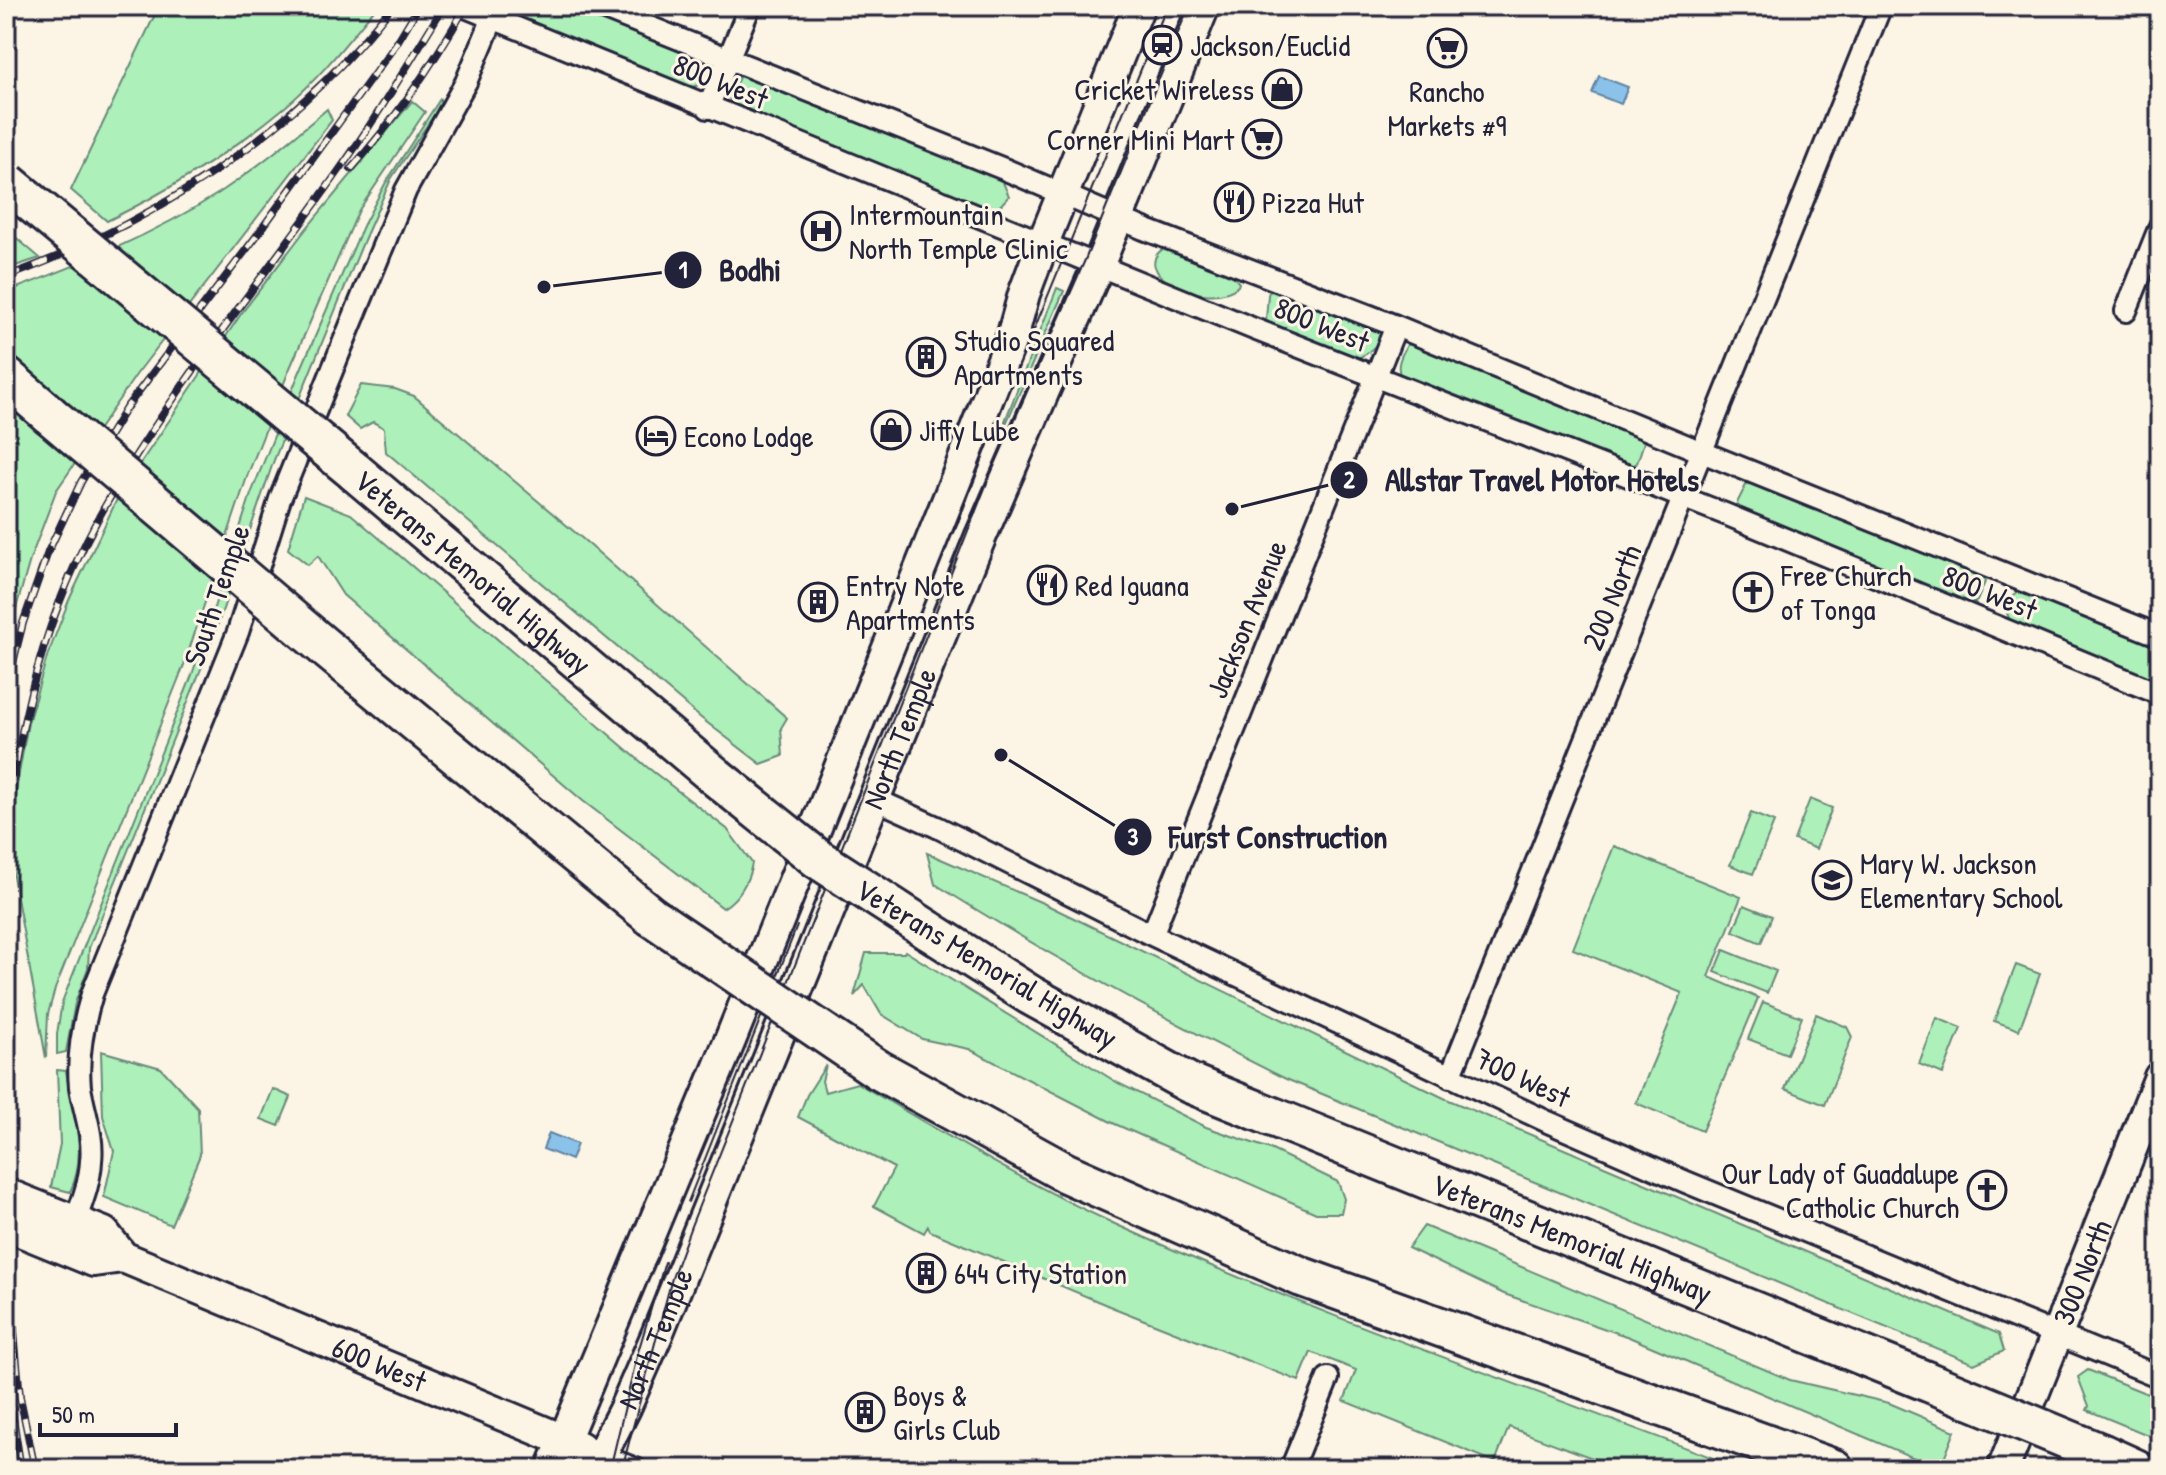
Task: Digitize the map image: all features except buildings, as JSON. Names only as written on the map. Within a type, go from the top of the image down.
[{"type":"highway","name":"Veterans Memorial Highway","points":[[7,182],[716,777],[818,859],[1030,995],[1189,1083],[2119,1462]]},
{"type":"highway","points":[[6,380],[651,916],[877,1069],[1066,1173],[1302,1277],[1834,1469]]},
{"type":"main road","name":"North Temple","points":[[552,1469],[731,1038],[951,492],[1013,334],[1043,243],[1139,6]]},
{"type":"main road","name":"North Temple","points":[[597,1462],[656,1337],[980,538],[1098,266],[1204,6]]},
{"type":"main road","name":"300 North","points":[[2003,1469],[2160,1077]]},
{"type":"main road","name":"600 West","points":[[6,1194],[104,1233],[123,1257],[563,1441],[597,1462]]},
{"type":"main road","name":"600 West","points":[[6,1225],[94,1261],[123,1257]]},
{"type":"street","name":"800 West","points":[[463,6],[496,12],[708,108],[1375,378],[1683,497],[2160,694]]},
{"type":"street","name":"800 West","points":[[597,6],[2160,636]]},
{"type":"street","points":[[708,108],[750,6]]},
{"type":"street","name":"200 North","points":[[1450,1077],[1881,6]]},
{"type":"street","name":"South Temple","points":[[75,1222],[92,1160],[80,1066],[83,1030],[92,994],[238,632],[286,484],[406,190],[466,82],[496,12]]},
{"type":"street","points":[[2126,311],[2160,226]]},
{"type":"street","name":"Jackson Avenue","points":[[1152,935],[1396,326]]},
{"type":"street","name":"700 West","points":[[875,799],[1450,1077],[1686,1182],[2160,1377]]},
{"type":"street","points":[[1291,1469],[1328,1378]]},
{"type":"street","name":"600 West","points":[[597,1462],[636,1469]]},
{"type":"green space","points":[[159,6],[377,6],[310,84],[264,124],[199,169],[107,221],[71,190]]},
{"type":"green space","points":[[522,6],[581,6],[697,53],[704,57],[708,67],[699,85],[689,88],[521,21]]},
{"type":"green space","points":[[740,75],[1001,178],[1009,196],[998,208],[983,208],[733,106],[729,98]]},
{"type":"green space","points":[[440,99],[442,103],[391,179],[274,460],[211,644],[89,948],[88,968],[75,1003],[66,1052],[57,1054],[62,1002],[192,675],[251,494],[298,376],[363,226],[385,184]]},
{"type":"green space","points":[[412,101],[425,112],[359,210],[248,474],[184,665],[55,989],[48,1014],[46,1058],[9,854],[28,723],[47,657],[69,600],[119,495],[241,314],[306,229]]},
{"type":"green space","points":[[327,109],[332,120],[136,375],[56,491],[30,560],[6,643],[6,292],[115,248],[194,208],[247,174]]},
{"type":"green space","points":[[6,229],[40,258],[6,269]]},
{"type":"green space","points":[[1168,246],[1229,271],[1239,283],[1238,286],[1224,293],[1207,295],[1174,285],[1161,276],[1155,266],[1156,256]]},
{"type":"green space","points":[[1057,288],[1064,291],[1003,426]]},
{"type":"green space","points":[[1279,288],[1382,330],[1380,342],[1358,358],[1273,326],[1266,320],[1268,295]]},
{"type":"green space","points":[[1415,343],[1645,439],[1637,463],[1629,468],[1401,376],[1401,356],[1407,345]]},
{"type":"green space","points":[[361,385],[395,389],[414,396],[787,718],[781,728],[783,756],[761,764],[701,718],[386,452],[384,428],[373,422],[360,429],[345,416]]},
{"type":"green space","points":[[1748,481],[1982,573],[1985,582],[1977,601],[1969,606],[1737,509]]},
{"type":"green space","points":[[304,496],[351,514],[647,767],[727,829],[752,863],[746,883],[734,899],[723,908],[583,801],[343,595],[318,556],[308,565],[288,549]]},
{"type":"green space","points":[[2021,588],[2160,642],[2160,684],[2011,623],[2007,613],[2014,595]]},
{"type":"green space","points":[[1810,799],[1832,808],[1816,849],[1794,840]]},
{"type":"green space","points":[[1751,813],[1774,822],[1753,874],[1730,865]]},
{"type":"green space","points":[[1614,846],[1741,897],[1709,977],[1758,998],[1702,1131],[1636,1103],[1682,993],[1573,949]]},
{"type":"green space","points":[[927,853],[1045,904],[1444,1098],[1999,1334],[2004,1351],[1974,1364],[1286,1079],[1108,986],[935,884]]},
{"type":"green space","points":[[1744,905],[1772,916],[1761,943],[1733,931]]},
{"type":"green space","points":[[1724,950],[1776,971],[1767,993],[1715,972]]},
{"type":"green space","points":[[905,951],[1118,1083],[1206,1127],[1270,1149],[1338,1182],[1344,1199],[1341,1213],[1316,1213],[1115,1124],[969,1049],[922,1039],[881,1014],[864,985],[854,996],[866,953]]},
{"type":"green space","points":[[2016,965],[2040,974],[2019,1030],[1994,1021]]},
{"type":"green space","points":[[1763,1002],[1802,1017],[1787,1054],[1748,1039]]},
{"type":"green space","points":[[1816,1014],[1847,1027],[1852,1037],[1825,1105],[1785,1089]]},
{"type":"green space","points":[[1937,1018],[1961,1028],[1943,1074],[1919,1064]]},
{"type":"green space","points":[[101,1051],[161,1068],[198,1108],[200,1155],[171,1225],[104,1197],[114,1151],[103,1116]]},
{"type":"green space","points":[[826,1065],[822,1081],[825,1092],[857,1083],[1083,1209],[1194,1259],[1350,1322],[1742,1469],[1622,1469],[1509,1427],[1495,1462],[1344,1401],[1356,1370],[1311,1352],[1299,1381],[1114,1308],[930,1231],[928,1226],[924,1233],[874,1206],[894,1168],[798,1117],[807,1095]]},
{"type":"green space","points":[[57,1070],[66,1071],[79,1147],[76,1177],[70,1192],[51,1187],[60,1144]]},
{"type":"green space","points":[[273,1089],[291,1097],[279,1126],[261,1119]]},
{"type":"green space","points":[[1424,1226],[1790,1380],[1889,1403],[1955,1431],[1940,1469],[1629,1337],[1504,1294],[1408,1248]]},
{"type":"green space","points":[[2088,1370],[2160,1399],[2160,1440],[2087,1410],[2089,1406],[2078,1377]]},
{"type":"water","points":[[1599,76],[1628,87],[1621,104],[1592,93]]},
{"type":"water","points":[[549,1133],[577,1144],[571,1160],[543,1149]]},
{"type":"tram line","points":[[954,533],[1167,6]]},
{"type":"tram line","points":[[622,1469],[672,1278],[691,1226],[989,478],[1085,260],[1189,6]]},
{"type":"tram line","points":[[688,1202],[797,926]]},
{"type":"tram line","points":[[610,1469],[638,1352],[665,1262]]},
{"type":"railway","points":[[6,277],[116,229],[218,169],[266,134],[310,95],[353,52],[392,6]]},
{"type":"railway","points":[[6,690],[23,623],[48,552],[81,482],[126,408],[255,238],[396,44],[419,6]]},
{"type":"railway","points":[[6,852],[25,716],[51,627],[86,542],[160,418],[348,158],[444,6]]},
{"type":"railway","points":[[351,169],[413,90],[466,6]]},
{"type":"railway","points":[[6,1088],[12,1310],[20,1397],[35,1469]]},
{"type":"railway","points":[[9,1392],[21,1469]]},
{"type":"place","name":"Jackson/Euclid","points":[[1162,45]]},
{"type":"place","name":"Rancho Markets #9","points":[[1447,48]]},
{"type":"place","name":"Cricket Wireless","points":[[1282,89]]},
{"type":"place","name":"Corner Mini Mart","points":[[1262,139]]},
{"type":"place","name":"Pizza Hut","points":[[1234,202]]},
{"type":"place","name":"Intermountain North Temple Clinic","points":[[821,231]]},
{"type":"place","name":"Bodhi","points":[[544,287]]},
{"type":"place","name":"Studio Squared Apartments","points":[[926,357]]},
{"type":"place","name":"Jiffy Lube","points":[[891,430]]},
{"type":"place","name":"Econo Lodge","points":[[656,436]]},
{"type":"place","name":"Allstar Travel Motor Hotels","points":[[1232,509]]},
{"type":"place","name":"Red Iguana","points":[[1047,585]]},
{"type":"place","name":"Free Church of Tonga","points":[[1753,592]]},
{"type":"place","name":"Entry Note Apartments","points":[[818,602]]},
{"type":"place","name":"Furst Construction","points":[[1001,755]]},
{"type":"place","name":"Mary W. Jackson Elementary School","points":[[1832,880]]},
{"type":"place","name":"Our Lady of Guadalupe Catholic Church","points":[[1987,1190]]},
{"type":"place","name":"644 City Station","points":[[926,1273]]},
{"type":"place","name":"Boys & Girls Club","points":[[865,1412]]}]
